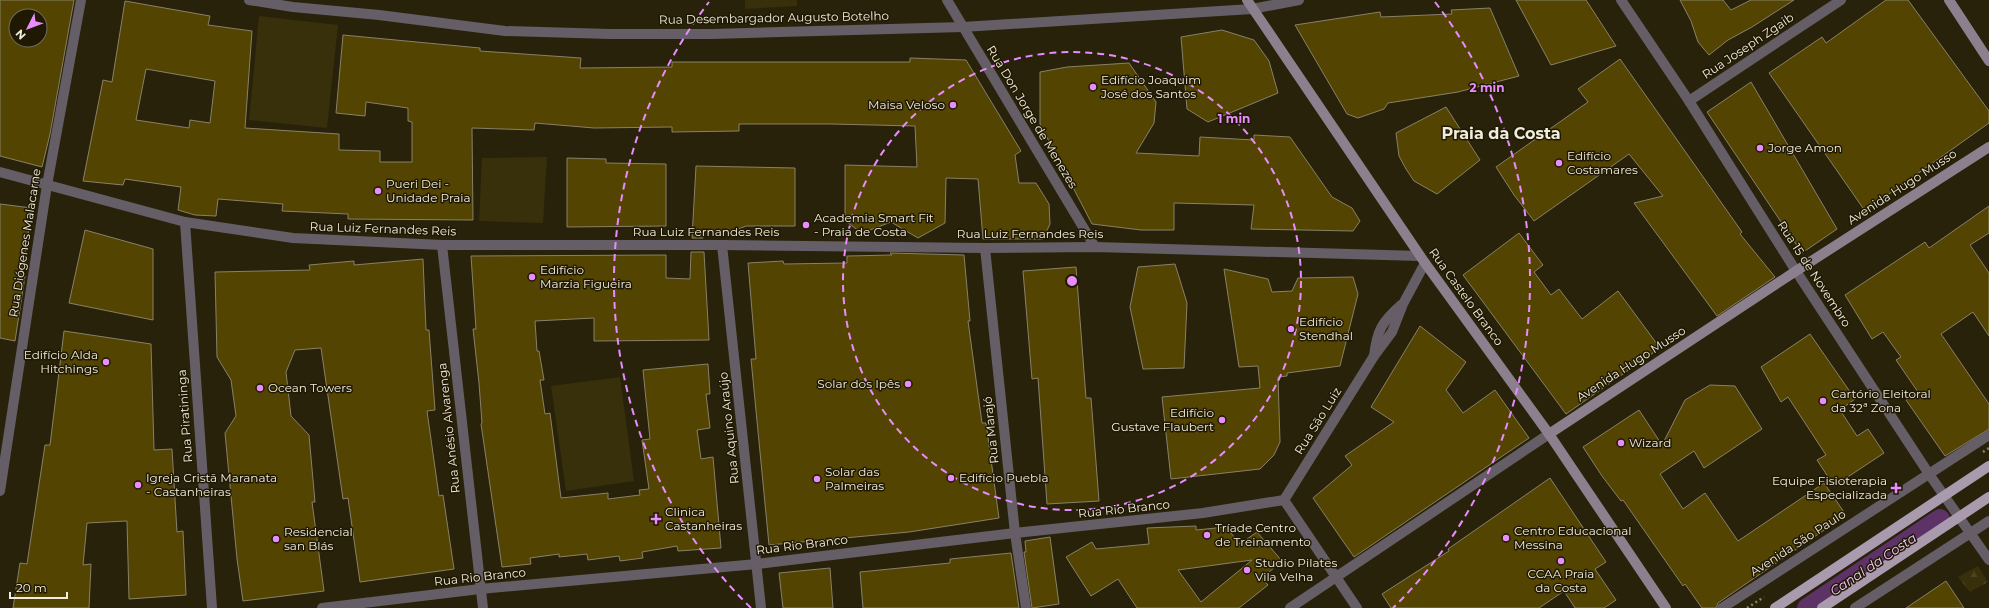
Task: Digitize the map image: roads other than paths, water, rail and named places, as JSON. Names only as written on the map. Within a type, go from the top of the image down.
[{"type":"main road","points":[[1949,0],[1989,61]]},
{"type":"main road","name":"Rua Castelo Branco","points":[[1249,4],[1422,259],[1549,434],[1666,608]]},
{"type":"main road","name":"Avenida Hugo Musso","points":[[1549,434],[1796,271],[1989,147]]},
{"type":"main road","points":[[1775,608],[1989,466]]},
{"type":"main road","points":[[1822,608],[1989,497]]},
{"type":"street","name":"Rua Diógenes Malacarne","points":[[0,491],[47,185],[81,0]]},
{"type":"street","name":"Rua Desembargador Augusto Botelho","points":[[249,0],[293,7],[512,31],[610,34],[712,34],[963,27],[1300,0]]},
{"type":"street","name":"Rua Don Jorge de Menezes","points":[[947,0],[1095,247]]},
{"type":"street","name":"Rua 15 de Novembro","points":[[1621,0],[1689,101],[1796,271],[1929,474],[1972,533],[1989,560]]},
{"type":"street","name":"Rua Joseph Zgaib","points":[[1689,101],[1841,0]]},
{"type":"street","name":"Rua Luiz Fernandes Reis","points":[[0,172],[185,222],[293,238],[442,245],[722,245],[985,248],[1095,247],[1422,259]]},
{"type":"street","name":"Rua Piratininga","points":[[185,222],[212,608]]},
{"type":"street","name":"Rua Anésio Alvarenga","points":[[442,245],[483,608]]},
{"type":"street","name":"Rua Aquino Araújo","points":[[722,245],[757,564],[760,608]]},
{"type":"street","name":"Rua Marajó","points":[[985,248],[1015,533],[1026,608]]},
{"type":"street","name":"Rua São Luiz","points":[[1284,500],[1374,356],[1392,332],[1422,259]]},
{"type":"street","name":"Avenida Hugo Musso","points":[[1290,608],[1549,434]]},
{"type":"street","name":"Avenida São Paulo","points":[[1722,608],[1989,435]]},
{"type":"street","name":"Rua Rio Branco","points":[[322,608],[480,589],[757,564],[1015,533],[1203,513],[1284,500]]},
{"type":"street","points":[[1284,500],[1357,608]]},
{"type":"street","points":[[1855,608],[1989,521]]},
{"type":"waterway","name":"Canal da Costa","points":[[1807,608],[1940,519]]},
{"type":"place","name":"Edifício Joaquim José dos Santos","points":[[1093,87]]},
{"type":"place","name":"Maisa Veloso","points":[[953,105]]},
{"type":"place","name":"Jorge Amon","points":[[1760,148]]},
{"type":"place","name":"Edifício Costamares","points":[[1559,163]]},
{"type":"place","name":"Pueri Dei - Unidade Praia","points":[[378,191]]},
{"type":"place","name":"Academia Smart Fit - Praia de Costa","points":[[806,225]]},
{"type":"place","name":"Edifício Marzia Figueira","points":[[532,277]]},
{"type":"place","name":"Edifício Stendhal","points":[[1291,329]]},
{"type":"place","name":"Edifício Alda Hitchings","points":[[106,362]]},
{"type":"place","name":"Solar dos Ipês","points":[[908,384]]},
{"type":"place","name":"Ocean Towers","points":[[260,388]]},
{"type":"place","name":"Cartório Eleitoral da 32ª Zona","points":[[1823,401]]},
{"type":"place","name":"Edifício Gustave Flaubert","points":[[1222,420]]},
{"type":"place","name":"Wizard","points":[[1621,443]]},
{"type":"place","name":"Edifício Puebla","points":[[951,478]]},
{"type":"place","name":"Solar das Palmeiras","points":[[817,479]]},
{"type":"place","name":"Igreja Cristã Maranata - Castanheiras","points":[[138,485]]},
{"type":"place","name":"Equipe Fisioterapia Especializada","points":[[1896,488]]},
{"type":"place","name":"Clinica Castanheiras","points":[[656,519]]},
{"type":"place","name":"Tríade Centro de Treinamento","points":[[1207,535]]},
{"type":"place","name":"Centro Educacional Messina","points":[[1506,538]]},
{"type":"place","name":"Residencial san Blás","points":[[276,539]]},
{"type":"place","name":"CCAA Praia da Costa","points":[[1561,561]]},
{"type":"place","name":"Studio Pilates Vila Velha","points":[[1247,570]]},
{"type":"district","name":"Praia da Costa","points":[[1501,133]]}]
